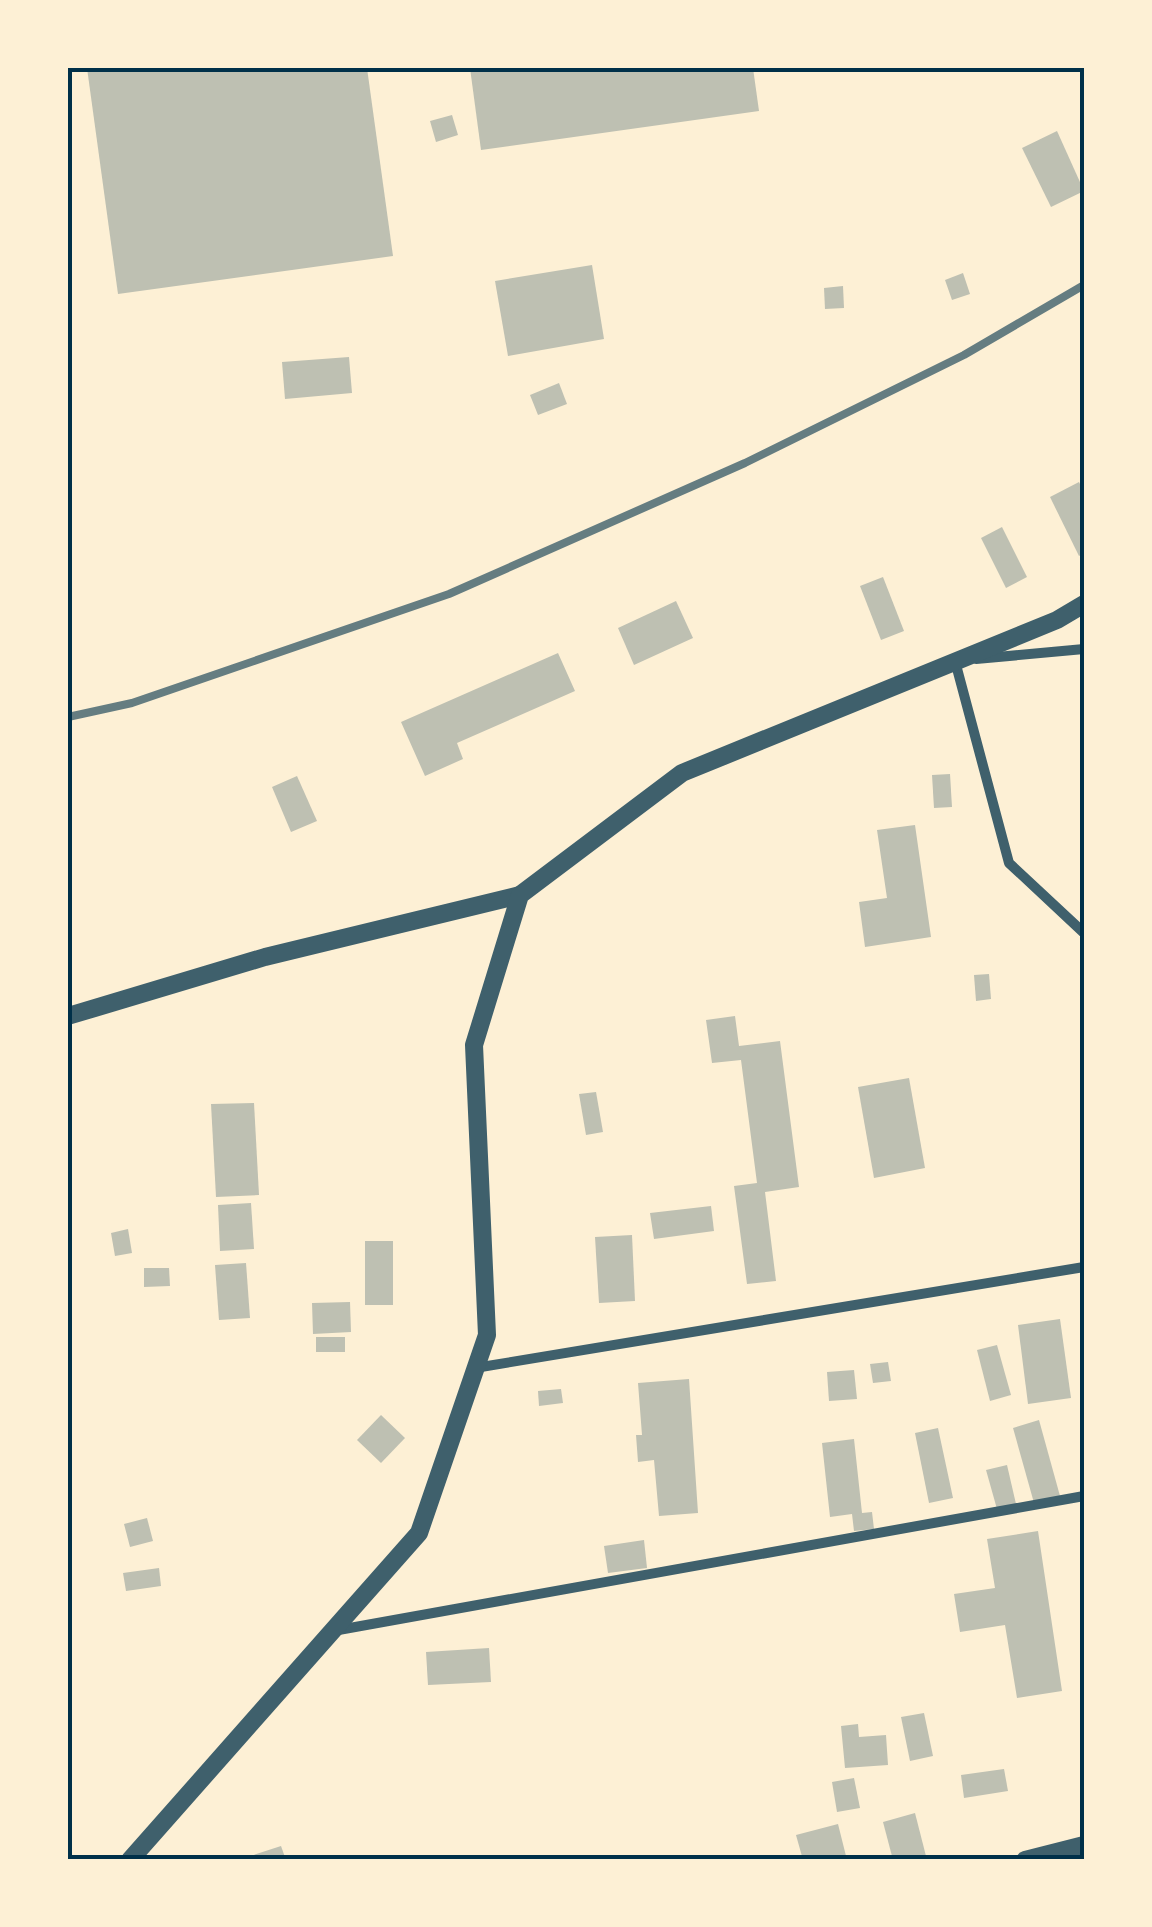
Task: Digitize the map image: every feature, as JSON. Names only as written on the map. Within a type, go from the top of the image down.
[{"type":"street","points":[[68,1016],[266,957],[520,895],[682,772],[1057,620],[1084,604]]},
{"type":"street","points":[[955,661],[1084,648]]},
{"type":"street","points":[[955,661],[1010,863],[1084,932]]},
{"type":"street","points":[[130,1860],[419,1533],[487,1335],[474,1045],[520,895]]},
{"type":"street","points":[[475,1368],[1084,1267]]},
{"type":"street","points":[[332,1631],[1084,1496]]},
{"type":"street","points":[[1024,1860],[1084,1845]]},
{"type":"building","points":[[87,68],[367,68],[393,256],[118,294]]},
{"type":"building","points":[[470,68],[753,68],[759,111],[481,150]]},
{"type":"building","points":[[452,115],[458,135],[436,142],[430,121]]},
{"type":"building","points":[[1057,131],[1084,191],[1051,207],[1022,148]]},
{"type":"building","points":[[592,265],[604,339],[508,356],[495,281]]},
{"type":"building","points":[[963,273],[970,294],[952,300],[945,280]]},
{"type":"building","points":[[843,286],[844,308],[825,309],[824,288]]},
{"type":"building","points":[[349,357],[352,393],[285,399],[282,362]]},
{"type":"building","points":[[559,383],[567,404],[538,415],[530,395]]},
{"type":"building","points":[[1079,482],[1084,492],[1084,553],[1079,556],[1050,497]]},
{"type":"building","points":[[1002,527],[1027,577],[1006,588],[981,538]]},
{"type":"building","points":[[883,577],[904,631],[881,640],[860,586]]},
{"type":"building","points":[[676,601],[693,638],[634,665],[618,628]]},
{"type":"building","points":[[558,653],[575,691],[457,743],[463,759],[425,776],[401,722]]},
{"type":"building","points":[[950,774],[952,807],[934,808],[932,775]]},
{"type":"building","points":[[297,776],[317,821],[291,832],[272,787]]},
{"type":"building","points":[[915,825],[931,937],[865,947],[859,902],[887,898],[877,830]]},
{"type":"building","points":[[989,974],[991,999],[976,1001],[974,975]]},
{"type":"building","points":[[735,1016],[739,1046],[780,1041],[799,1187],[765,1192],[776,1281],[747,1284],[734,1186],[757,1183],[741,1060],[712,1063],[706,1020]]},
{"type":"building","points":[[909,1078],[925,1168],[874,1178],[858,1087]]},
{"type":"building","points":[[596,1092],[603,1132],[586,1135],[579,1094]]},
{"type":"building","points":[[254,1103],[259,1195],[216,1197],[211,1104]]},
{"type":"building","points":[[251,1203],[254,1249],[220,1251],[218,1205]]},
{"type":"building","points":[[711,1206],[714,1231],[654,1239],[650,1213]]},
{"type":"building","points":[[128,1229],[132,1253],[115,1256],[111,1233]]},
{"type":"building","points":[[632,1235],[635,1301],[599,1303],[595,1237]]},
{"type":"building","points":[[365,1241],[393,1241],[393,1305],[365,1305]]},
{"type":"building","points":[[246,1263],[250,1318],[219,1320],[215,1265]]},
{"type":"building","points":[[144,1268],[169,1268],[170,1286],[144,1287]]},
{"type":"building","points":[[350,1302],[351,1332],[313,1334],[312,1303]]},
{"type":"building","points":[[1060,1319],[1071,1398],[1028,1404],[1018,1325]]},
{"type":"building","points":[[316,1337],[345,1337],[345,1352],[316,1352]]},
{"type":"building","points":[[997,1345],[1011,1395],[990,1401],[977,1350]]},
{"type":"building","points":[[888,1362],[891,1381],[873,1383],[870,1364]]},
{"type":"building","points":[[854,1370],[857,1399],[829,1401],[827,1372]]},
{"type":"building","points":[[689,1379],[698,1513],[659,1516],[654,1460],[638,1462],[636,1435],[642,1435],[638,1383]]},
{"type":"building","points":[[561,1389],[563,1403],[539,1406],[538,1391]]},
{"type":"building","points":[[381,1415],[405,1438],[381,1463],[357,1440]]},
{"type":"building","points":[[1039,1420],[1060,1496],[1034,1503],[1013,1428]]},
{"type":"building","points":[[938,1428],[953,1498],[929,1503],[915,1433]]},
{"type":"building","points":[[854,1439],[862,1513],[872,1512],[874,1529],[854,1531],[852,1514],[830,1517],[822,1443]]},
{"type":"building","points":[[1007,1465],[1016,1504],[997,1509],[986,1470]]},
{"type":"building","points":[[147,1518],[153,1541],[130,1547],[124,1524]]},
{"type":"building","points":[[1038,1531],[1062,1691],[1017,1698],[1005,1625],[960,1632],[954,1594],[995,1588],[987,1539]]},
{"type":"building","points":[[644,1540],[647,1568],[608,1573],[604,1546]]},
{"type":"building","points":[[159,1568],[161,1586],[126,1591],[123,1573]]},
{"type":"building","points":[[489,1648],[491,1682],[428,1685],[426,1652]]},
{"type":"building","points":[[924,1713],[933,1756],[910,1761],[901,1717]]},
{"type":"building","points":[[858,1724],[859,1737],[886,1735],[888,1765],[845,1768],[841,1726]]},
{"type":"building","points":[[1004,1769],[1008,1791],[964,1798],[961,1775]]},
{"type":"building","points":[[854,1778],[860,1808],[837,1812],[832,1782]]},
{"type":"building","points":[[915,1813],[927,1860],[893,1860],[883,1822]]},
{"type":"building","points":[[838,1824],[847,1860],[803,1860],[796,1835]]},
{"type":"building","points":[[281,1846],[286,1860],[241,1860],[241,1859]]},
{"type":"railway","points":[[68,717],[132,703],[449,594],[745,463],[964,355],[1084,285]]}]
